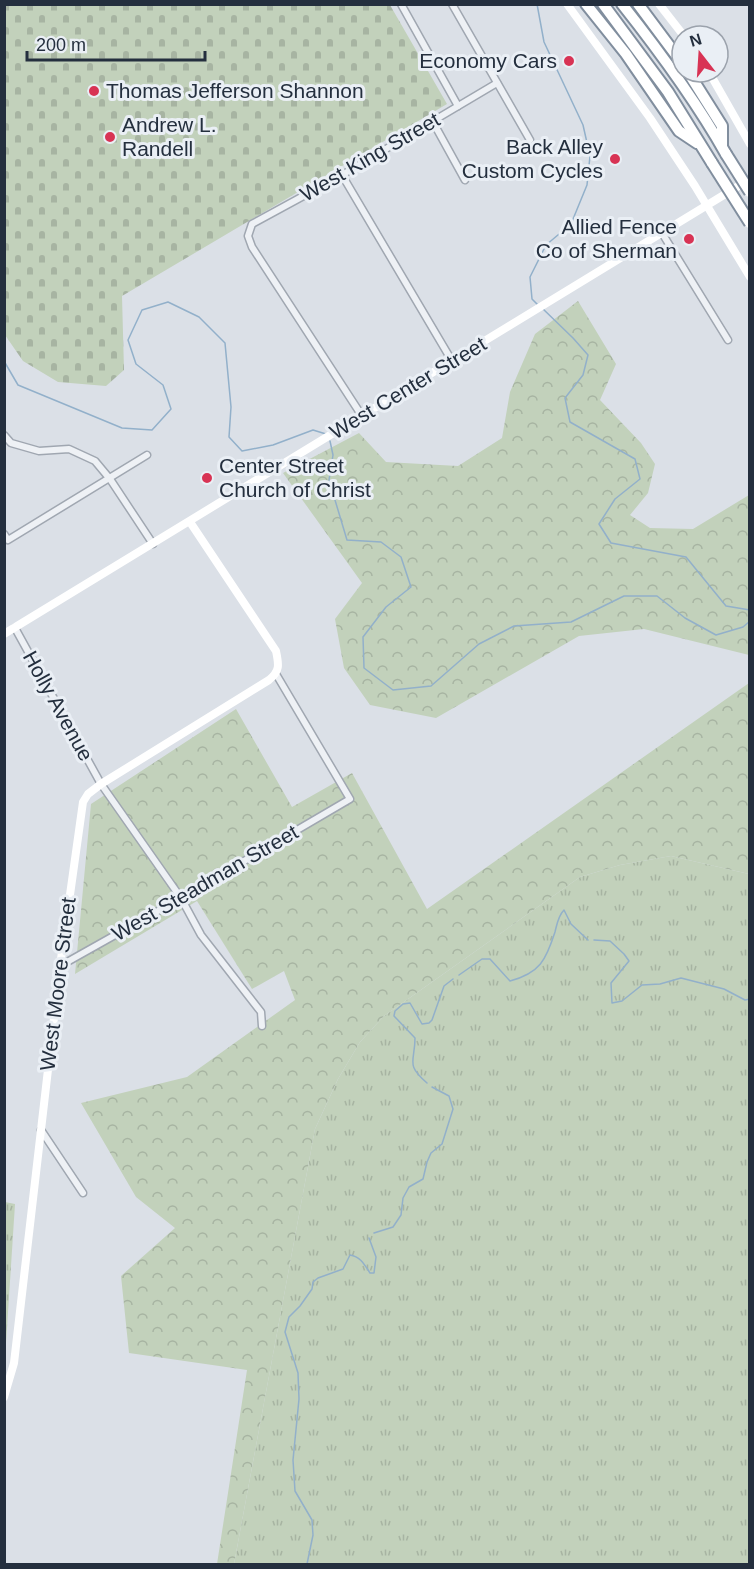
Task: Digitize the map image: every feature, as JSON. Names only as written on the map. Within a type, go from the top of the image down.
[{"type":"highway","points":[[586,4],[626,54],[679,131],[700,145]]},
{"type":"highway","points":[[603,4],[668,92],[750,223]]},
{"type":"highway","points":[[622,4],[653,44],[750,192]]},
{"type":"highway","points":[[638,4],[670,47]]},
{"type":"highway","points":[[696,84],[722,126],[724,150]]},
{"type":"street","points":[[401,4],[458,106]]},
{"type":"street","points":[[452,4],[530,140]]},
{"type":"street","points":[[567,4],[650,118],[750,277]]},
{"type":"street","points":[[659,4],[675,24]]},
{"type":"street","name":"West King Street","points":[[362,417],[252,247],[248,236],[252,224],[342,175],[497,83]]},
{"type":"street","points":[[716,84],[750,144]]},
{"type":"street","points":[[433,122],[465,180]]},
{"type":"street","points":[[342,175],[452,361]]},
{"type":"street","name":"West Center Street","points":[[4,634],[750,179]]},
{"type":"street","points":[[662,233],[728,340]]},
{"type":"street","points":[[4,435],[11,443],[39,451],[69,449],[95,461],[110,479],[153,544]]},
{"type":"street","points":[[6,537],[110,479],[147,455]]},
{"type":"street","points":[[190,522],[276,651],[279,665],[276,674]]},
{"type":"street","name":"Holly Avenue","points":[[15,628],[101,784],[181,898],[201,935],[261,1012],[262,1026]]},
{"type":"street","name":"West Moore Street","points":[[4,1397],[14,1363],[80,812],[88,794],[101,784],[276,674]]},
{"type":"street","name":"West Steadman Street","points":[[60,966],[350,799],[276,674]]},
{"type":"street","points":[[41,1129],[83,1193]]},
{"type":"green space","points":[[4,5],[390,5],[447,104],[122,296],[124,370],[106,386],[58,382],[23,361],[5,335]]},
{"type":"green space","points":[[578,301],[616,364],[600,400],[641,443],[655,464],[648,493],[630,515],[650,528],[693,529],[749,495],[749,655],[644,629],[579,636],[436,718],[370,705],[344,668],[335,619],[362,583],[283,473],[359,433],[386,462],[458,466],[502,438],[510,392],[535,334]]},
{"type":"green space","points":[[749,683],[749,874],[671,856],[620,865],[580,877],[384,1016],[360,1042],[338,1079],[315,1129],[234,1564],[217,1564],[247,1370],[129,1353],[121,1276],[175,1228],[136,1197],[81,1103],[187,1077],[295,1000],[284,971],[252,989],[197,901],[75,974],[91,804],[236,709],[292,807],[352,773],[427,909]]},
{"type":"green space","points":[[671,856],[749,874],[749,1564],[234,1564],[315,1129],[338,1079],[360,1042],[384,1016],[580,877],[620,865]]},
{"type":"green space","points":[[4,1202],[15,1204],[5,1359]]},
{"type":"waterway","points":[[537,4],[544,42],[583,125],[590,156],[587,185],[571,224],[546,245],[530,277],[532,299],[538,305]]},
{"type":"waterway","points":[[4,361],[18,385],[122,428],[152,430],[171,409],[163,385],[136,364],[128,340],[142,310],[168,302],[199,317],[225,343],[231,407],[229,437],[242,451],[273,445],[313,430],[326,434]]},
{"type":"waterway","points":[[542,308],[588,355],[583,375],[565,398],[570,422],[635,459],[640,479],[615,499],[599,524],[611,543],[686,557],[726,606],[750,610]]},
{"type":"waterway","points":[[330,441],[333,455],[329,480],[347,540],[381,542],[401,557],[411,587],[386,607],[363,637],[364,668],[393,690],[431,686],[479,644],[514,626],[571,622],[624,596],[657,596],[685,618],[716,635],[743,627],[750,621]]},
{"type":"waterway","points":[[459,975],[482,959],[490,959],[510,981],[528,974],[545,958],[559,917],[564,910],[571,924],[588,940]]},
{"type":"waterway","points":[[594,940],[610,941],[629,961],[611,983],[612,1003],[622,1001],[642,985],[660,984],[681,978],[724,989],[745,1000],[750,999]]},
{"type":"waterway","points":[[427,1083],[414,1067],[415,1038],[394,1016],[395,1011],[403,1004],[410,1003],[422,1024],[429,1023],[444,986],[453,979]]},
{"type":"waterway","points":[[374,1233],[393,1227],[401,1215],[403,1198],[409,1187],[423,1179],[431,1153],[442,1144],[453,1109],[449,1096],[432,1087]]},
{"type":"waterway","points":[[307,1564],[313,1535],[312,1520],[295,1491],[293,1460],[299,1399],[298,1373],[285,1332],[289,1317],[312,1289],[313,1282],[343,1269],[350,1255],[360,1259],[370,1273],[374,1273],[376,1257],[369,1238]]},
{"type":"place","name":"Economy Cars","points":[[569,61]]},
{"type":"place","name":"Thomas Jefferson Shannon","points":[[94,91]]},
{"type":"place","name":"Andrew L. Randell","points":[[110,137]]},
{"type":"place","name":"Back Alley Custom Cycles","points":[[615,159]]},
{"type":"place","name":"Allied Fence Co of Sherman","points":[[689,239]]},
{"type":"place","name":"Center Street Church of Christ","points":[[207,478]]}]
